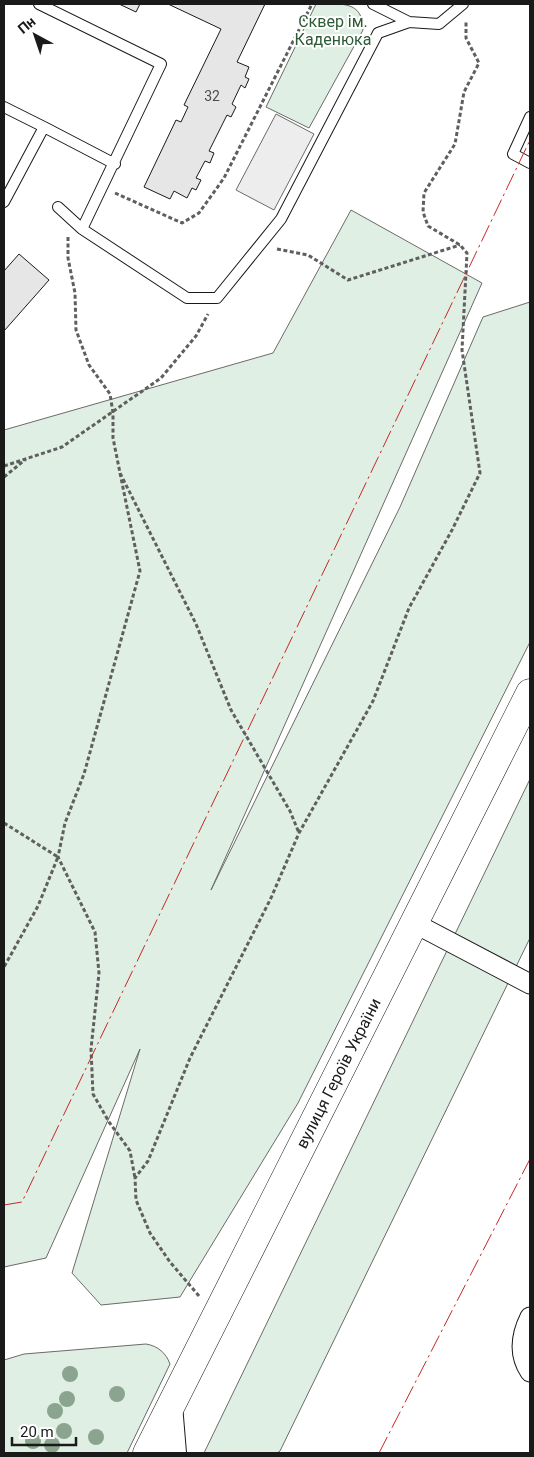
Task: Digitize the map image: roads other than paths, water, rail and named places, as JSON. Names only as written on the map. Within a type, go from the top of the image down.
[{"type":"main road","name":"вулиця Героїв України","points":[[147,1453],[530,693]]},
{"type":"street","points":[[414,923],[530,984]]},
{"type":"street","points":[[530,1317],[522,1332],[522,1353],[530,1372]]},
{"type":"street","points":[[170,1405],[174,1453]]},
{"type":"lane","points":[[39,4],[161,64],[115,164],[82,229]]},
{"type":"lane","points":[[373,4],[408,22],[439,24],[464,8]]},
{"type":"lane","points":[[58,206],[82,229],[187,298],[217,298],[281,219],[378,33],[408,22]]},
{"type":"lane","points":[[4,107],[115,164]]},
{"type":"lane","points":[[530,117],[513,154],[530,163]]},
{"type":"lane","points":[[4,202],[44,127]]},
{"type":"park label","name":"Сквер ім. Каденюка","points":[[333,30]]}]
